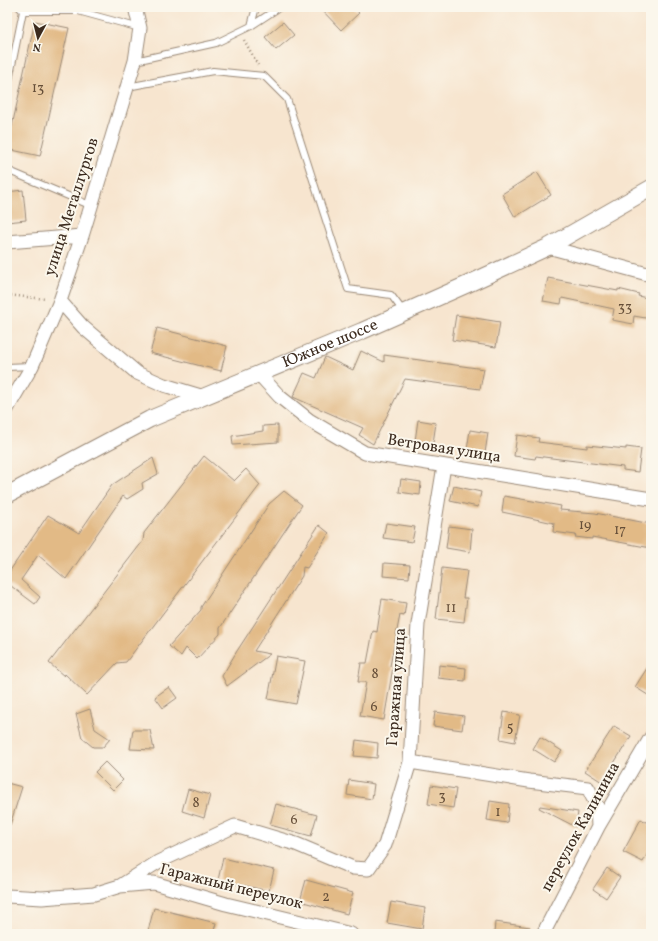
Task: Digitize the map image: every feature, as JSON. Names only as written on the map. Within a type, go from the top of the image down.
[{"type":"street","name":"улица Металлургов","points":[[9,403],[32,366],[60,301],[92,206],[135,61],[140,28],[135,7]]},
{"type":"street","name":"Южное шоссе","points":[[7,495],[150,419],[362,331],[548,247],[651,188]]},
{"type":"street","points":[[7,242],[82,236]]},
{"type":"street","points":[[548,247],[651,275]]},
{"type":"street","points":[[60,301],[83,327],[137,373],[164,385],[204,397]]},
{"type":"street","name":"Ветровая улица","points":[[258,373],[280,397],[309,420],[365,453],[651,498]]},
{"type":"street","name":"Гаражная улица","points":[[444,466],[418,624],[410,762],[530,781],[588,788],[597,806],[598,827]]},
{"type":"street","name":"переулок Калинина","points":[[543,934],[598,827],[651,737]]},
{"type":"street","points":[[120,886],[158,862],[235,826],[296,844],[353,868],[368,869],[385,845],[410,762]]},
{"type":"street","name":"Гаражный переулок","points":[[7,896],[42,898],[94,894],[120,886],[154,883],[226,904],[351,934]]},
{"type":"lane","points":[[251,26],[256,7]]},
{"type":"lane","points":[[135,61],[216,44],[251,26],[280,7]]},
{"type":"lane","points":[[7,90],[21,9],[78,11],[140,28]]},
{"type":"lane","points":[[127,87],[213,71],[264,76],[287,99],[348,289],[391,295],[404,312]]},
{"type":"lane","points":[[7,170],[92,206]]},
{"type":"lane","points":[[7,367],[32,366]]},
{"type":"path","points":[[240,32],[264,76]]},
{"type":"path","points":[[7,295],[60,301]]},
{"type":"building","points":[[319,7],[353,7],[359,13],[341,30]]},
{"type":"building","points":[[35,21],[69,28],[40,156],[7,149]]},
{"type":"building","points":[[283,22],[294,35],[276,50],[265,37]]},
{"type":"building","points":[[537,172],[551,195],[515,217],[502,194]]},
{"type":"building","points":[[23,190],[26,220],[7,222],[7,192]]},
{"type":"building","points":[[548,278],[618,291],[618,289],[639,294],[638,296],[651,299],[651,319],[634,316],[633,324],[612,320],[614,309],[562,298],[561,304],[543,301]]},
{"type":"building","points":[[456,315],[500,322],[496,347],[452,340]]},
{"type":"building","points":[[157,328],[227,346],[221,371],[150,353]]},
{"type":"building","points":[[361,351],[384,362],[384,355],[484,369],[480,389],[405,379],[373,444],[359,435],[363,428],[293,397],[304,373],[316,378],[325,357],[353,370]]},
{"type":"building","points":[[418,420],[436,423],[433,443],[415,441]]},
{"type":"building","points":[[278,425],[278,442],[233,445],[232,436],[263,431],[263,426]]},
{"type":"building","points":[[470,430],[488,433],[485,453],[467,450]]},
{"type":"building","points":[[517,435],[539,438],[538,442],[587,448],[587,445],[641,449],[638,472],[623,470],[623,467],[536,456],[535,459],[514,456]]},
{"type":"building","points":[[204,456],[234,481],[246,469],[260,485],[126,662],[117,663],[87,695],[65,674],[64,676],[49,663],[143,541],[144,533]]},
{"type":"building","points":[[153,458],[158,474],[142,483],[143,489],[127,499],[123,496],[66,579],[38,555],[21,580],[40,597],[35,604],[7,583],[7,575],[48,515],[79,533],[112,485]]},
{"type":"building","points":[[401,479],[421,482],[420,495],[399,492]]},
{"type":"building","points":[[454,486],[481,492],[478,507],[450,501]]},
{"type":"building","points":[[284,491],[302,505],[220,628],[220,634],[197,659],[186,648],[181,656],[169,646],[201,610],[201,607],[269,504]]},
{"type":"building","points":[[504,496],[561,506],[560,510],[595,513],[651,524],[651,548],[592,537],[592,539],[575,537],[576,535],[553,532],[554,523],[502,512]]},
{"type":"building","points":[[386,523],[415,527],[412,542],[383,538]]},
{"type":"building","points":[[319,525],[329,533],[307,568],[303,567],[302,576],[254,651],[270,654],[227,686],[222,676]]},
{"type":"building","points":[[449,526],[472,529],[470,552],[446,548]]},
{"type":"building","points":[[384,563],[410,565],[409,578],[383,576]]},
{"type":"building","points":[[442,568],[467,571],[463,598],[467,598],[464,622],[436,619]]},
{"type":"building","points":[[382,599],[406,603],[404,616],[400,615],[390,666],[393,667],[384,720],[360,716],[366,682],[358,682],[361,663],[367,663],[373,631],[377,632]]},
{"type":"building","points":[[276,656],[305,661],[296,704],[268,699]]},
{"type":"building","points":[[651,662],[651,697],[635,687]]},
{"type":"building","points":[[439,665],[466,668],[465,681],[438,678]]},
{"type":"building","points":[[169,687],[177,698],[163,708],[155,697]]},
{"type":"building","points":[[90,709],[95,729],[110,739],[103,747],[93,747],[82,738],[76,714]]},
{"type":"building","points":[[435,712],[464,716],[462,730],[433,726]]},
{"type":"building","points":[[504,712],[520,715],[515,742],[500,739]]},
{"type":"building","points":[[614,726],[631,736],[602,782],[585,771]]},
{"type":"building","points":[[133,730],[150,730],[154,750],[130,749]]},
{"type":"building","points":[[540,737],[562,751],[554,762],[533,749]]},
{"type":"building","points":[[356,740],[378,743],[377,758],[354,756]]},
{"type":"building","points":[[105,762],[123,780],[113,790],[95,772]]},
{"type":"building","points":[[349,780],[374,784],[372,799],[347,795]]},
{"type":"building","points":[[7,783],[22,787],[10,825],[7,825]]},
{"type":"building","points":[[431,785],[456,789],[453,808],[428,804]]},
{"type":"building","points":[[188,789],[210,795],[204,818],[182,811]]},
{"type":"building","points":[[490,801],[509,804],[507,823],[487,820]]},
{"type":"building","points":[[276,804],[317,815],[311,836],[270,825]]},
{"type":"building","points":[[540,806],[578,812],[576,827],[539,808]]},
{"type":"building","points":[[641,819],[651,825],[651,847],[643,862],[623,852]]},
{"type":"building","points":[[223,858],[274,870],[269,891],[218,880]]},
{"type":"building","points":[[607,868],[620,877],[606,898],[593,889]]},
{"type":"building","points":[[306,880],[353,893],[347,914],[300,901]]},
{"type":"building","points":[[391,902],[425,908],[422,929],[387,923]]},
{"type":"building","points":[[154,908],[216,923],[213,934],[159,934],[148,931]]},
{"type":"building","points":[[495,922],[530,927],[529,934],[494,934]]}]
